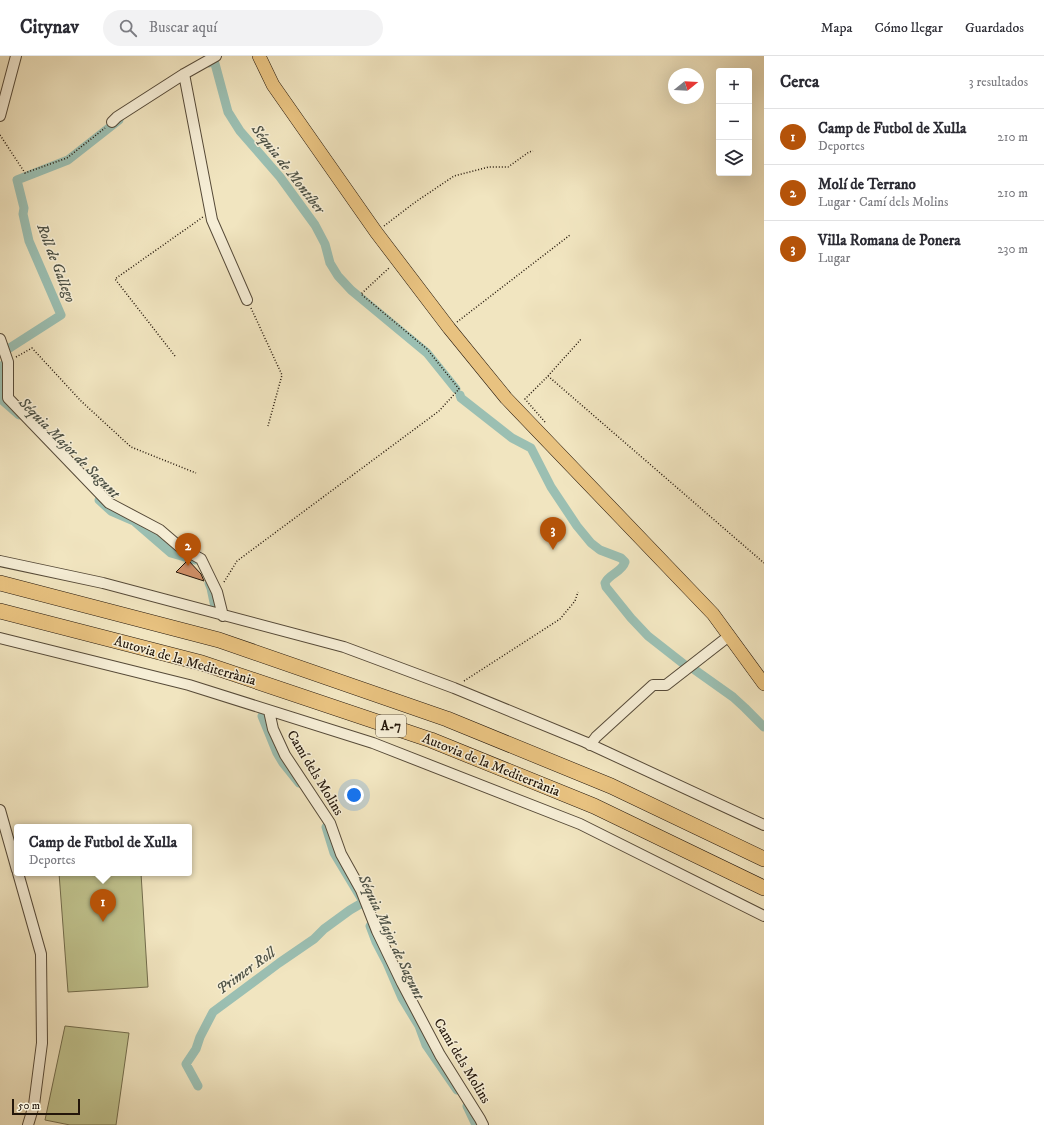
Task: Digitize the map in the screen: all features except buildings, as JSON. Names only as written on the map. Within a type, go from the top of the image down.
[{"type":"highway","name":"Autovia de la Mediterrània","points":[[0,583],[219,640],[447,719],[611,786],[764,859]]},
{"type":"highway","name":"Autovia de la Mediterrània","points":[[0,611],[202,663],[431,740],[594,806],[764,888]]},
{"type":"main road","points":[[259,56],[273,85],[376,232],[449,328],[506,398],[714,614],[764,684]]},
{"type":"street","points":[[0,116],[16,56]]},
{"type":"street","points":[[112,122],[117,117],[184,74],[216,56]]},
{"type":"street","points":[[184,74],[212,220],[247,300]]},
{"type":"street","points":[[0,339],[8,362],[8,398],[110,503],[160,530],[181,548],[200,559],[217,592],[223,616]]},
{"type":"street","points":[[0,561],[103,583],[344,648],[454,688],[590,744],[764,825]]},
{"type":"street","points":[[590,744],[653,685],[666,685],[729,636]]},
{"type":"street","points":[[0,638],[189,685],[373,743],[580,824],[764,916]]},
{"type":"street","name":"Camí dels Molins","points":[[270,711],[273,729],[285,756],[330,823],[341,854],[361,890],[377,931],[402,983],[440,1055],[483,1125]]},
{"type":"street","points":[[0,810],[14,861]]},
{"type":"street","points":[[18,876],[41,954],[42,1043],[34,1105],[28,1125]]},
{"type":"path","points":[[0,134],[25,173],[67,158],[112,122]]},
{"type":"path","points":[[376,232],[414,203],[454,176],[489,167],[508,166],[529,152],[533,151]]},
{"type":"path","points":[[175,356],[115,279],[211,212]]},
{"type":"path","points":[[449,328],[570,235]]},
{"type":"path","points":[[217,592],[237,562],[439,411],[459,389],[427,349],[360,294],[397,260]]},
{"type":"path","points":[[247,300],[282,375],[268,426]]},
{"type":"path","points":[[549,427],[525,399],[582,338]]},
{"type":"path","points":[[8,362],[32,348],[81,401],[131,447],[196,473]]},
{"type":"path","points":[[548,376],[764,563]]},
{"type":"path","points":[[454,688],[560,619],[575,601],[578,592]]},
{"type":"green space","points":[[59,876],[141,876],[148,987],[68,992]]},
{"type":"green space","points":[[65,1026],[129,1033],[116,1125],[70,1125],[45,1120]]},
{"type":"waterway","name":"Séquia de Montíber","points":[[209,63],[214,60],[228,112],[240,131],[280,177],[315,225],[325,244],[330,263],[338,276],[351,290],[427,353],[456,389]]},
{"type":"waterway","name":"Roll de Gallego","points":[[8,349],[61,315],[29,241],[23,214],[24,208],[17,180],[68,160],[119,120]]},
{"type":"waterway","name":"Séquia Major de Sagunt","points":[[3,365],[1,399],[19,415]]},
{"type":"waterway","name":"Séquia de Montíber","points":[[460,395],[461,398],[512,438],[531,448],[551,487],[577,526],[591,543],[600,550],[621,558],[625,562],[621,568],[609,577],[605,583],[606,587],[648,636],[685,665]]},
{"type":"waterway","name":"Séquia Major de Sagunt","points":[[99,500],[111,511],[134,521],[171,553],[195,560]]},
{"type":"waterway","name":"Séquia Major de Sagunt","points":[[209,583],[215,607]]},
{"type":"waterway","name":"Séquia de Montíber","points":[[695,670],[733,697],[764,727]]},
{"type":"waterway","name":"Séquia Major de Sagunt","points":[[262,716],[277,753],[299,783]]},
{"type":"waterway","name":"Séquia Major de Sagunt","points":[[326,827],[334,853],[361,898]]},
{"type":"waterway","name":"Primer Roll","points":[[198,1086],[186,1064],[196,1049],[200,1037],[213,1012],[314,939],[324,929],[362,903]]},
{"type":"waterway","name":"Séquia Major de Sagunt","points":[[370,926],[402,998],[419,1026],[426,1045],[457,1090]]},
{"type":"waterway","name":"Séquia Major de Sagunt","points":[[467,1106],[476,1125]]},
{"type":"place","name":"Villa Romana de Ponera","points":[[553,550]]},
{"type":"place","name":"Molí de Terrano","points":[[188,566]]},
{"type":"place","name":"Camp de Futbol de Xulla","points":[[103,922]]}]
